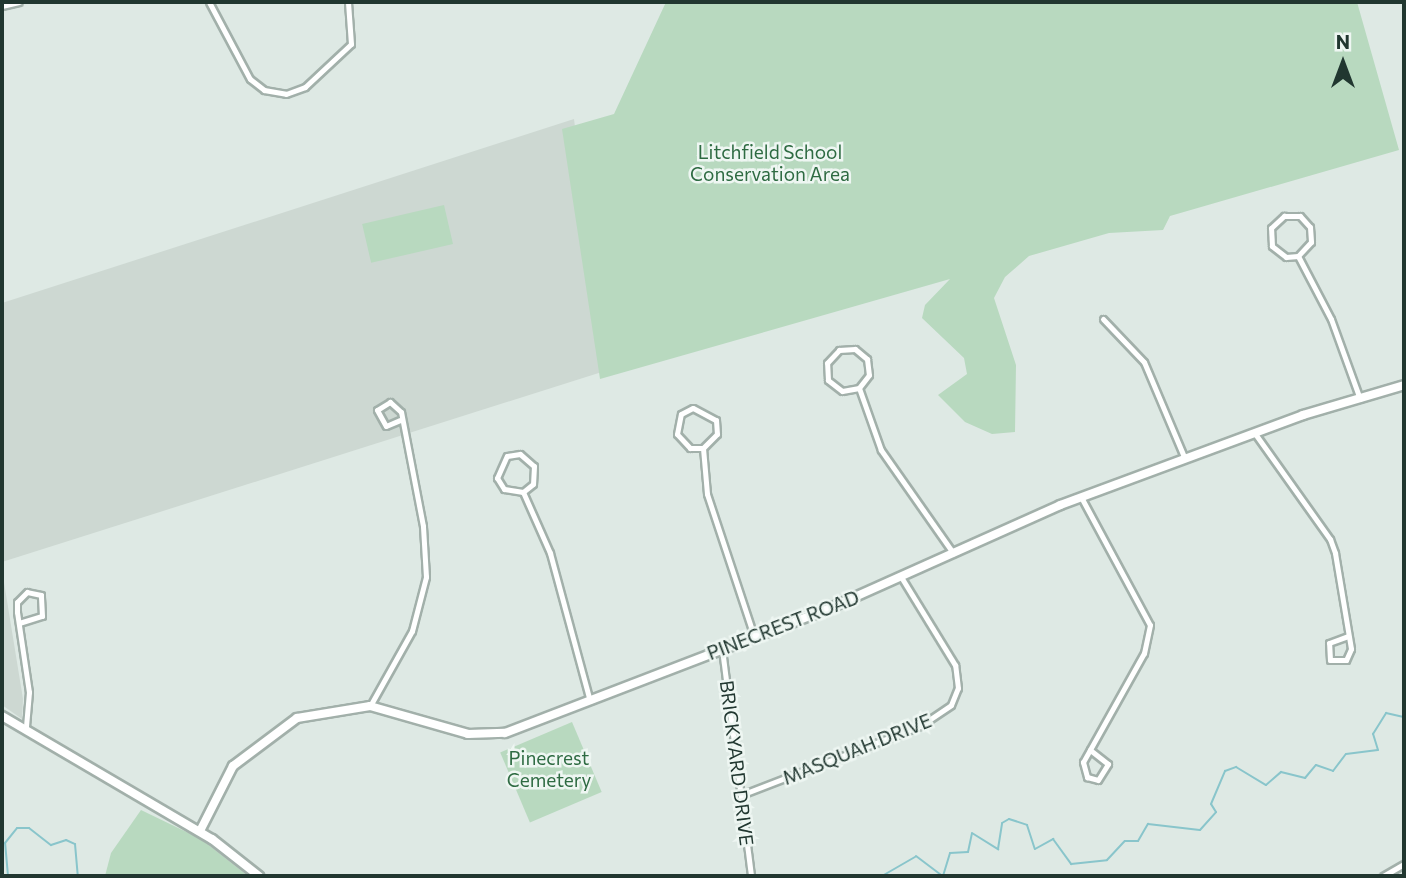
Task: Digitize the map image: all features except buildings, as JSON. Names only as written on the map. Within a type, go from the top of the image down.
[{"type":"street","points":[[2,6],[19,2]]},
{"type":"street","points":[[209,2],[250,79],[264,90],[286,94],[305,88],[351,44],[348,2]]},
{"type":"street","points":[[1284,216],[1300,216],[1310,227],[1311,242],[1298,256],[1280,254],[1270,240],[1274,223],[1284,216]]},
{"type":"street","points":[[1298,256],[1331,318],[1360,398]]},
{"type":"street","points":[[1103,319],[1143,362],[1186,462]]},
{"type":"street","points":[[855,349],[867,359],[869,375],[859,388],[842,391],[828,380],[827,363],[838,350],[855,349]]},
{"type":"street","name":"PINECREST ROAD","points":[[200,831],[233,766],[266,735],[313,712],[370,706],[487,735],[590,701],[722,649],[901,577],[1081,497],[1186,462],[1360,398],[1404,385]]},
{"type":"street","points":[[859,388],[889,465],[953,553]]},
{"type":"street","points":[[370,706],[412,631],[426,577],[423,526],[397,405],[379,407],[382,425],[400,420]]},
{"type":"street","points":[[693,408],[716,420],[715,440],[703,449],[690,448],[677,434],[677,420],[693,408]]},
{"type":"street","points":[[1256,435],[1330,539],[1348,636],[1349,657],[1330,660],[1329,642],[1348,636]]},
{"type":"street","points":[[703,449],[711,516],[754,636]]},
{"type":"street","points":[[520,454],[534,466],[533,484],[523,492],[504,489],[497,478],[507,456],[520,454]]},
{"type":"street","points":[[523,492],[550,554],[590,701]]},
{"type":"street","points":[[1081,497],[1150,625],[1144,653],[1090,750],[1083,770],[1098,780],[1108,764],[1090,750]]},
{"type":"street","name":"MASQUAH DRIVE","points":[[741,795],[920,726],[951,705],[958,688],[955,665],[901,577]]},
{"type":"street","points":[[19,623],[42,617],[41,595],[19,598],[19,623],[30,702],[26,733]]},
{"type":"street","name":"BRICKYARD DRIVE","points":[[722,649],[751,876]]},
{"type":"street","points":[[2,716],[26,733],[200,831],[259,876]]},
{"type":"street","points":[[1383,876],[1404,864]]},
{"type":"shaded area","points":[[574,119],[605,371],[2,562],[2,303]]},
{"type":"shaded area","points":[[2,570],[23,699],[22,719],[2,705]]},
{"type":"green space","name":"Litchfield School Conservation Area","points":[[666,2],[1357,2],[1399,150],[1170,216],[1163,230],[1109,233],[1029,256],[1005,277],[994,298],[1016,365],[1015,432],[992,434],[965,422],[938,395],[967,374],[964,358],[922,318],[925,305],[950,279],[600,379],[562,129],[614,114]]},
{"type":"green space","points":[[444,205],[453,244],[371,263],[362,224]]},
{"type":"green space","name":"Pinecrest Cemetery","points":[[572,722],[602,792],[530,822],[500,752]]},
{"type":"green space","points":[[141,810],[201,839],[248,876],[105,876],[111,853]]},
{"type":"waterway","points":[[882,876],[916,856],[943,876],[950,853],[968,852],[972,833],[998,849],[1002,823],[1009,819],[1027,825],[1035,849],[1053,839],[1071,864],[1107,860],[1125,841],[1138,841],[1148,824],[1200,830],[1216,812],[1211,804],[1225,771],[1236,767],[1266,785],[1281,772],[1305,778],[1316,765],[1333,771],[1346,754],[1378,750],[1373,734],[1386,713],[1404,717]]},
{"type":"waterway","points":[[8,876],[5,843],[17,828],[29,828],[51,845],[66,840],[75,844],[78,876]]},
{"type":"waterway","points":[[216,876],[228,876]]}]
